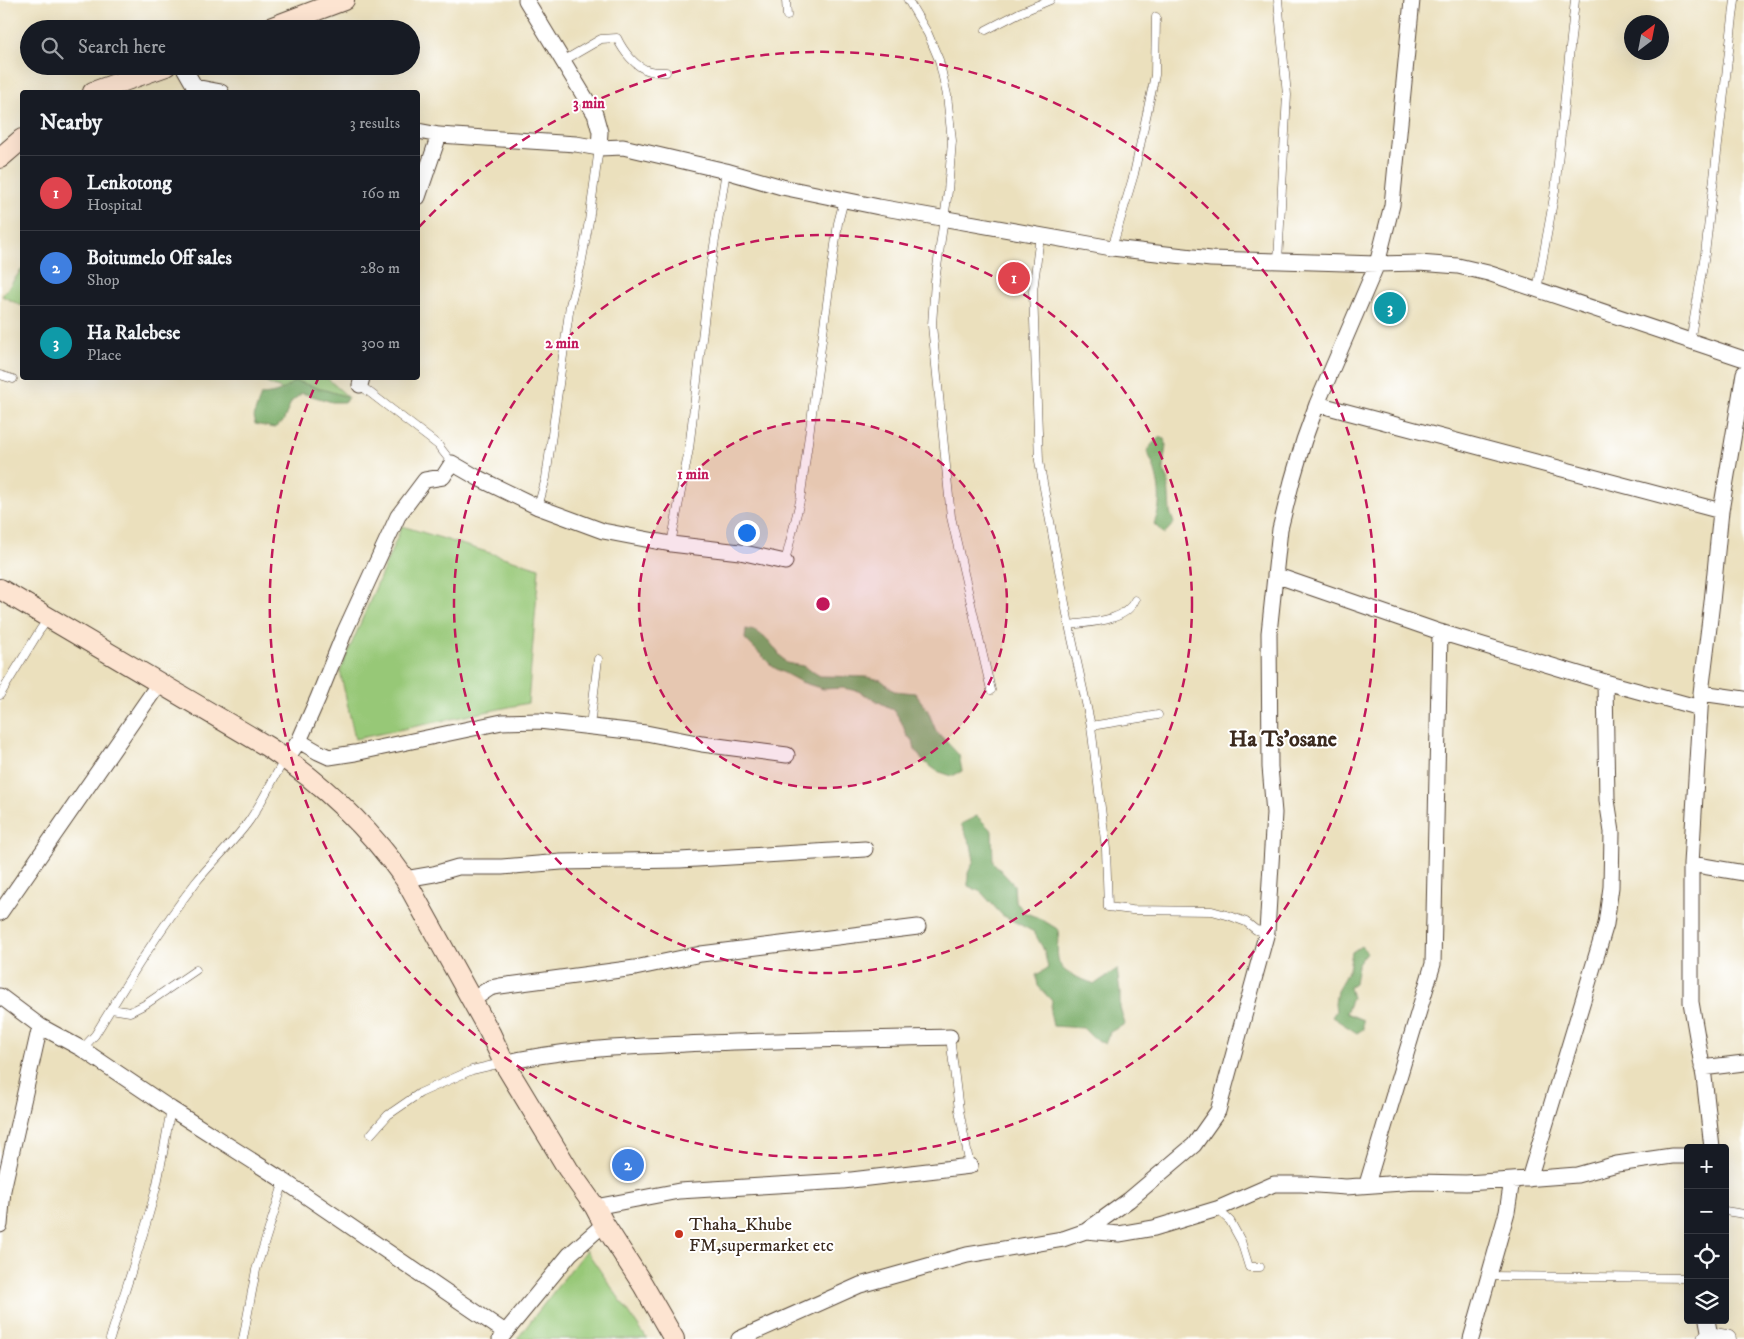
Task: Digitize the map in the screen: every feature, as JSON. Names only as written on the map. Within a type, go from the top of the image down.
[{"type":"main road","points":[[291,20],[344,0]]},
{"type":"main road","points":[[99,90],[141,75]]},
{"type":"main road","points":[[0,158],[20,141]]},
{"type":"main road","points":[[0,589],[244,732],[313,779],[346,808],[390,858],[405,879],[490,1033],[504,1063],[568,1170],[600,1215],[674,1339]]},
{"type":"street","points":[[526,0],[595,114],[600,132],[599,148]]},
{"type":"street","points":[[739,1339],[860,1285],[967,1254],[1063,1239],[1086,1231],[1129,1200],[1194,1145],[1218,1111],[1266,932],[1274,813],[1270,767],[1270,634],[1280,529],[1304,440],[1317,404],[1377,264],[1392,205],[1412,0]]},
{"type":"street","points":[[189,75],[196,87],[211,90]]},
{"type":"street","points":[[420,132],[576,144],[599,148],[623,147],[726,171],[782,187],[844,200],[1112,248],[1212,259],[1377,264],[1419,263],[1458,266],[1488,273],[1744,359]]},
{"type":"street","points":[[420,191],[439,135]]},
{"type":"street","points":[[1712,1144],[1691,1002],[1691,864],[1700,700],[1721,511],[1744,373]]},
{"type":"street","points":[[1317,404],[1721,511]]},
{"type":"street","points":[[286,759],[299,740],[345,632],[398,516],[424,480],[443,477],[452,463],[478,478],[538,507],[604,531],[671,544],[740,552],[785,562]]},
{"type":"street","points":[[1276,574],[1440,632],[1605,682],[1700,700],[1744,699]]},
{"type":"street","points":[[1367,1184],[1433,964],[1440,632]]},
{"type":"street","points":[[0,913],[160,682]]},
{"type":"street","points":[[1530,1179],[1606,924],[1611,888],[1612,832],[1607,800],[1605,682]]},
{"type":"street","points":[[299,740],[329,757],[502,722],[539,721],[590,726],[787,755]]},
{"type":"street","points":[[405,879],[458,868],[502,867],[561,862],[680,860],[865,849]]},
{"type":"street","points":[[1691,864],[1744,873]]},
{"type":"street","points":[[471,1000],[490,988],[500,986],[635,968],[701,954],[918,927]]},
{"type":"street","points":[[0,996],[40,1026],[82,1049],[171,1109],[284,1181],[502,1336],[600,1215],[679,1191],[843,1181],[970,1166]]},
{"type":"street","points":[[0,1226],[4,1190],[40,1026]]},
{"type":"street","points":[[504,1063],[535,1056],[652,1046],[749,1041],[950,1037]]},
{"type":"street","points":[[1702,1068],[1744,1063]]},
{"type":"street","points":[[1086,1231],[1119,1234],[1154,1228],[1218,1210],[1274,1184],[1346,1187],[1367,1184],[1416,1182],[1466,1183],[1577,1176],[1617,1164],[1684,1156]]},
{"type":"street","points":[[1471,1339],[1506,1212],[1512,1180]]},
{"type":"street","points":[[1707,1332],[1727,1339]]},
{"type":"lane","points":[[786,0],[787,16]]},
{"type":"lane","points":[[908,0],[928,34],[939,60],[947,95],[952,141],[948,190],[934,281],[932,316],[935,362],[951,517],[991,690]]},
{"type":"lane","points":[[986,30],[1050,0]]},
{"type":"lane","points":[[1278,0],[1287,95],[1278,262]]},
{"type":"lane","points":[[1537,290],[1555,191],[1575,0]]},
{"type":"lane","points":[[1690,342],[1705,254],[1735,0]]},
{"type":"lane","points":[[1112,248],[1134,174],[1155,75],[1156,17]]},
{"type":"lane","points":[[563,61],[600,39],[617,38],[622,48],[635,62],[649,71],[666,72]]},
{"type":"lane","points":[[538,507],[546,478],[570,305],[581,265],[599,148]]},
{"type":"lane","points":[[671,544],[689,449],[710,271],[726,171]]},
{"type":"lane","points":[[785,562],[800,501],[837,232],[844,200]]},
{"type":"lane","points":[[1040,236],[1033,291],[1039,461],[1069,625],[1090,726],[1106,849],[1108,907],[1132,910],[1212,911],[1246,922],[1256,930],[1266,932]]},
{"type":"lane","points":[[0,375],[14,379]]},
{"type":"lane","points":[[361,381],[438,445],[452,463]]},
{"type":"lane","points":[[1069,625],[1118,616],[1131,608],[1135,600]]},
{"type":"lane","points":[[0,695],[49,618]]},
{"type":"lane","points":[[590,726],[598,659]]},
{"type":"lane","points":[[1090,726],[1158,715]]},
{"type":"lane","points":[[82,1049],[95,1035],[111,1008],[196,882],[248,822],[269,791],[270,783],[286,759]]},
{"type":"lane","points":[[111,1008],[130,1012],[146,1004],[196,970]]},
{"type":"lane","points":[[950,1037],[958,1110],[970,1166]]},
{"type":"lane","points":[[372,1134],[388,1116],[420,1093],[472,1070],[504,1063]]},
{"type":"lane","points":[[110,1339],[136,1260],[156,1187],[171,1109]]},
{"type":"lane","points":[[243,1339],[256,1270],[284,1181]]},
{"type":"lane","points":[[1218,1210],[1230,1221],[1249,1267],[1260,1267]]},
{"type":"lane","points":[[1729,1212],[1744,1214]]},
{"type":"lane","points":[[1489,1276],[1684,1278]]},
{"type":"green space","points":[[20,272],[20,305],[2,296]]},
{"type":"green space","points":[[260,380],[329,380],[348,397],[295,381],[283,390]]},
{"type":"green space","points":[[295,381],[348,397],[345,402],[332,402],[302,393],[291,402],[283,422],[274,428],[255,424],[254,415],[261,395],[279,391]]},
{"type":"green space","points":[[1160,437],[1164,439],[1166,445],[1163,468],[1168,479],[1170,512],[1174,523],[1164,534],[1154,524],[1158,510],[1159,491],[1155,470],[1147,451]]},
{"type":"green space","points":[[402,526],[539,568],[528,703],[355,739],[340,671]]},
{"type":"green space","points":[[746,629],[756,631],[769,641],[786,663],[803,666],[820,676],[867,677],[881,680],[894,691],[915,693],[928,711],[936,731],[959,755],[962,771],[952,776],[937,771],[922,760],[915,749],[913,740],[907,736],[894,710],[858,691],[843,688],[823,689],[801,682],[773,667],[745,639]]},
{"type":"green space","points":[[977,816],[992,831],[993,862],[1014,885],[1015,900],[1024,912],[1041,919],[1059,930],[1057,953],[1059,961],[1066,972],[1095,984],[1117,969],[1120,1008],[1125,1024],[1110,1032],[1105,1044],[1091,1036],[1083,1028],[1053,1026],[1050,1012],[1052,1001],[1038,986],[1036,975],[1048,968],[1044,950],[1034,932],[1002,915],[981,892],[968,886],[968,873],[974,860],[971,845],[961,824]]},
{"type":"green space","points":[[1361,946],[1367,952],[1358,964],[1355,983],[1349,987],[1352,998],[1346,1013],[1363,1020],[1363,1029],[1357,1033],[1332,1017],[1336,1011],[1337,990],[1349,969],[1352,952]]},
{"type":"green space","points":[[586,1250],[647,1339],[517,1339]]},
{"type":"place","name":"Lenkotong","points":[[1014,278]]},
{"type":"place","name":"Ha Ralebese","points":[[1390,308]]},
{"type":"place","name":"Boitumelo Off sales","points":[[628,1165]]},
{"type":"place","name":"Thaha_Khube FM,supermarket etc","points":[[679,1234]]},
{"type":"district","name":"Ha Ts'osane","points":[[1283,738]]}]
